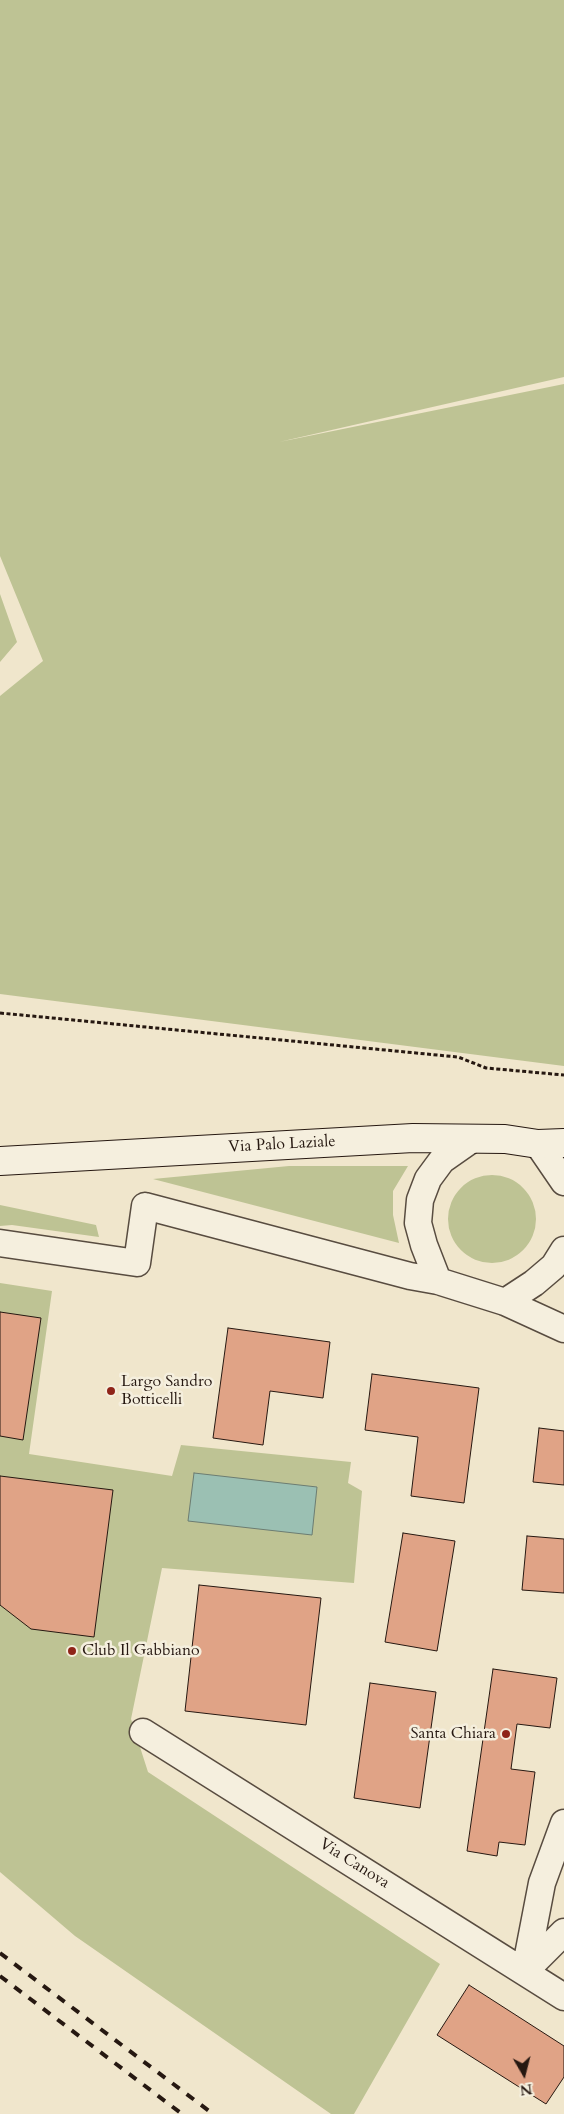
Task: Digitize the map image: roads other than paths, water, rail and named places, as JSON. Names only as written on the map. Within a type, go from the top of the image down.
[{"type":"street","name":"Via Palo Laziale","points":[[0,1161],[413,1138],[505,1139],[551,1143]]},
{"type":"street","points":[[413,1138],[428,1157],[428,1179]]},
{"type":"street","points":[[438,1281],[418,1223],[420,1200],[428,1179],[442,1160],[472,1139]]},
{"type":"street","points":[[551,1143],[564,1182]]},
{"type":"street","points":[[0,1243],[137,1263],[145,1206],[410,1276],[438,1281],[505,1302],[564,1329]]},
{"type":"street","points":[[505,1302],[534,1284],[554,1266],[564,1250]]},
{"type":"street","name":"Via Canova","points":[[143,1732],[564,1997]]},
{"type":"street","points":[[525,1971],[542,1883],[564,1823]]},
{"type":"street","points":[[525,1971],[564,1932]]},
{"type":"water","points":[[194,1473],[317,1487],[312,1535],[188,1521]]},
{"type":"railway","points":[[0,1953],[213,2114]]},
{"type":"railway","points":[[0,1976],[182,2114]]},
{"type":"place","name":"Largo Sandro Botticelli","points":[[111,1391]]},
{"type":"place","name":"Club Il Gabbiano","points":[[72,1651]]},
{"type":"place","name":"Santa Chiara","points":[[506,1734]]}]
